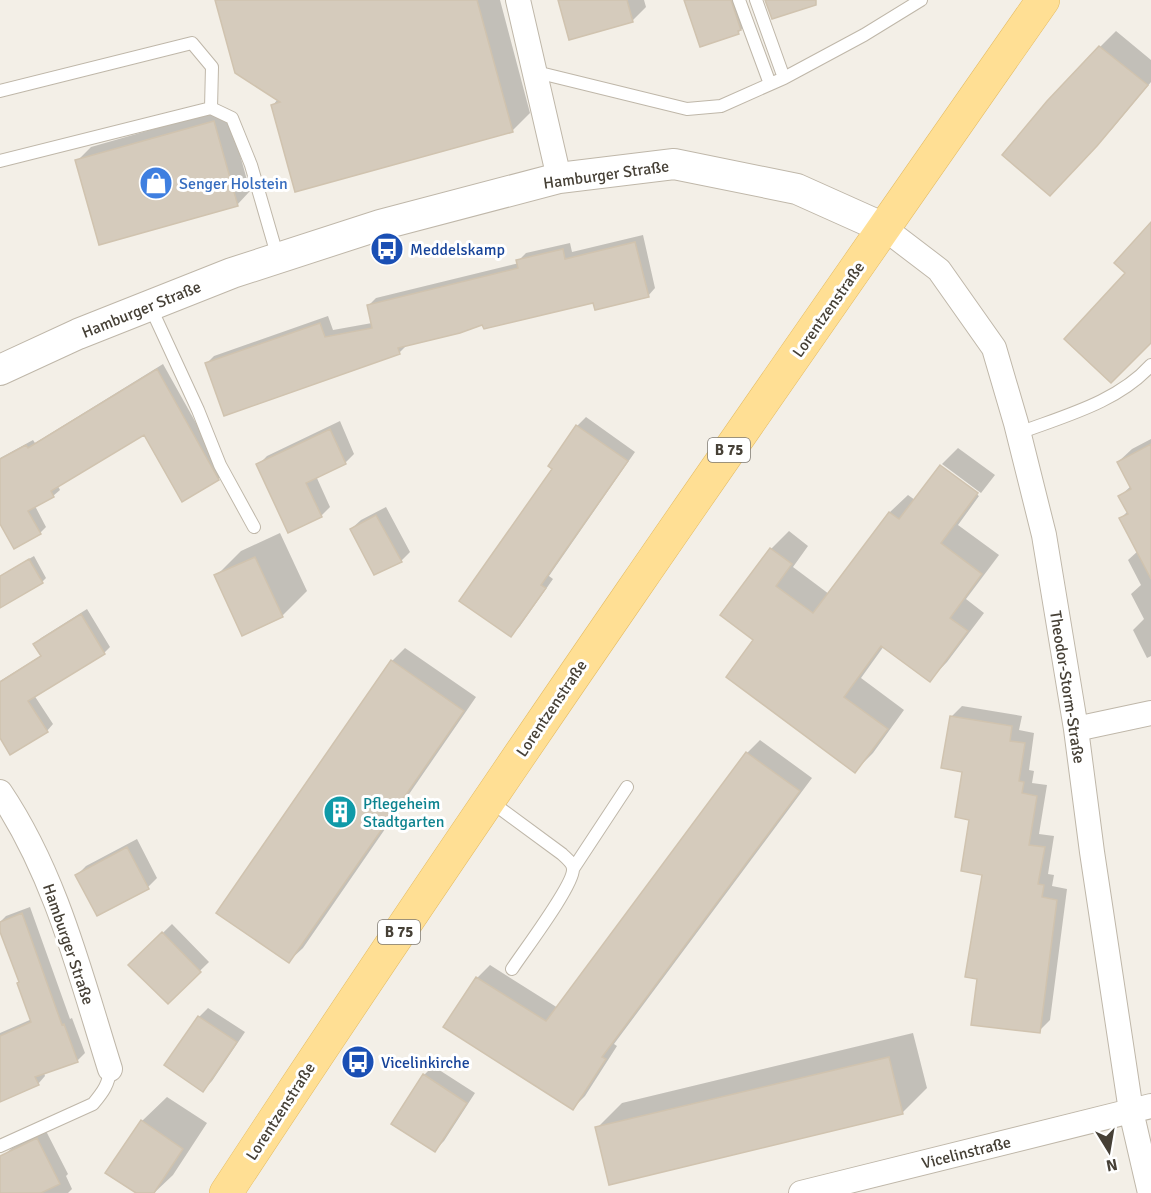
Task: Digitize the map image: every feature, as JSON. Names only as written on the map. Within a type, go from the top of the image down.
[{"type":"main road","name":"B 75","points":[[884,228],[1043,0]]},
{"type":"main road","name":"Lorentzenstraße","points":[[226,1193],[328,1037],[649,565],[884,228]]},
{"type":"street","points":[[518,0],[559,178]]},
{"type":"street","name":"Hamburger Straße","points":[[0,370],[78,334],[232,273],[380,225],[559,178],[674,164],[797,189],[884,228]]},
{"type":"street","name":"Theodor-Storm-Straße","points":[[884,228],[939,270],[994,348],[1019,433],[1044,534],[1076,729],[1092,852],[1141,1109],[1150,1193]]},
{"type":"street","points":[[1076,729],[1151,713]]},
{"type":"street","name":"Hamburger Straße","points":[[0,792],[16,815],[53,892],[110,1069]]},
{"type":"street","name":"Vicelinstraße","points":[[801,1193],[1141,1109]]},
{"type":"lane","points":[[739,0],[770,84]]},
{"type":"lane","points":[[756,0],[784,78]]},
{"type":"lane","points":[[536,72],[687,109],[721,106],[784,78],[921,0]]},
{"type":"lane","points":[[0,91],[192,43],[212,67],[211,108]]},
{"type":"lane","points":[[0,160],[211,108],[232,118],[251,165],[278,258]]},
{"type":"lane","points":[[150,306],[198,410],[220,465],[254,527]]},
{"type":"lane","points":[[1019,433],[1091,405],[1138,380],[1151,365]]},
{"type":"lane","points":[[512,969],[568,885],[573,869],[627,787]]},
{"type":"lane","points":[[489,800],[562,854],[572,864],[573,869]]},
{"type":"lane","points":[[0,1146],[93,1104],[109,1081],[110,1069]]},
{"type":"building","points":[[215,0],[477,0],[513,132],[295,192],[271,105],[280,102],[235,73]]},
{"type":"building","points":[[558,0],[627,0],[633,22],[569,40]]},
{"type":"building","points":[[684,0],[731,0],[741,30],[738,31],[739,34],[700,47]]},
{"type":"building","points":[[765,0],[816,0],[816,5],[772,19]]},
{"type":"building","points":[[1099,46],[1148,85],[1097,146],[1050,196],[1002,155],[1047,101]]},
{"type":"building","points":[[214,121],[238,206],[99,245],[75,160]]},
{"type":"building","points":[[1151,222],[1151,343],[1111,383],[1064,339],[1125,273],[1114,263]]},
{"type":"building","points":[[635,242],[649,297],[595,310],[593,303],[484,329],[482,325],[460,333],[398,348],[400,354],[224,416],[205,363],[320,323],[325,337],[372,328],[367,305],[518,268],[516,260],[563,249],[565,259]]},
{"type":"building","points":[[157,369],[219,480],[182,502],[144,435],[51,491],[54,497],[28,511],[41,534],[14,549],[0,524],[0,459],[26,445],[28,448]]},
{"type":"building","points":[[576,425],[628,461],[541,585],[546,588],[511,637],[459,601],[552,469],[548,466]]},
{"type":"building","points":[[330,429],[346,464],[306,483],[322,517],[288,533],[256,464]]},
{"type":"building","points":[[1151,444],[1151,579],[1119,518],[1128,514],[1118,496],[1131,489],[1117,462]]},
{"type":"building","points":[[940,465],[978,493],[941,543],[982,574],[950,618],[968,631],[930,682],[881,646],[844,697],[888,729],[855,773],[726,677],[753,640],[720,615],[770,548],[792,564],[776,586],[813,613],[889,512],[899,519]]},
{"type":"building","points":[[376,515],[402,562],[374,575],[350,529]]},
{"type":"building","points":[[255,557],[283,617],[242,636],[214,575]]},
{"type":"building","points":[[29,559],[43,583],[0,608],[0,576]]},
{"type":"building","points":[[81,614],[105,654],[28,701],[48,732],[10,755],[0,738],[0,682],[41,656],[33,644]]},
{"type":"building","name":"Pflegeheim Stadtgarten","points":[[391,660],[464,711],[289,963],[216,913]]},
{"type":"building","points":[[950,716],[1012,726],[1010,741],[1025,743],[1019,781],[1024,782],[1022,793],[1037,796],[1029,845],[1045,847],[1038,884],[1044,885],[1042,897],[1057,900],[1040,1033],[971,1025],[977,979],[965,977],[982,875],[961,871],[969,820],[955,817],[962,772],[941,768]]},
{"type":"building","points":[[746,752],[800,791],[602,1057],[606,1059],[573,1110],[443,1027],[476,977],[546,1021]]},
{"type":"building","points":[[127,847],[149,889],[97,916],[75,875]]},
{"type":"building","points":[[22,913],[62,1025],[64,1024],[78,1062],[35,1077],[39,1085],[0,1102],[0,1036],[31,1022],[0,932],[0,922]]},
{"type":"building","points":[[162,932],[201,972],[168,1004],[128,965]]},
{"type":"building","points":[[198,1016],[237,1042],[203,1092],[164,1065]]},
{"type":"building","points":[[889,1057],[903,1114],[609,1185],[595,1127]]},
{"type":"building","points":[[423,1074],[467,1103],[435,1152],[391,1124]]},
{"type":"building","points":[[141,1120],[183,1149],[154,1193],[136,1193],[105,1173]]},
{"type":"building","points":[[37,1138],[60,1184],[41,1193],[0,1193],[0,1156]]},
{"type":"place","name":"Senger Holstein","points":[[156,183]]},
{"type":"place","name":"Meddelskamp","points":[[387,249]]},
{"type":"place","name":"Pflegeheim Stadtgarten","points":[[340,812]]},
{"type":"place","name":"Vicelinkirche","points":[[358,1062]]}]
